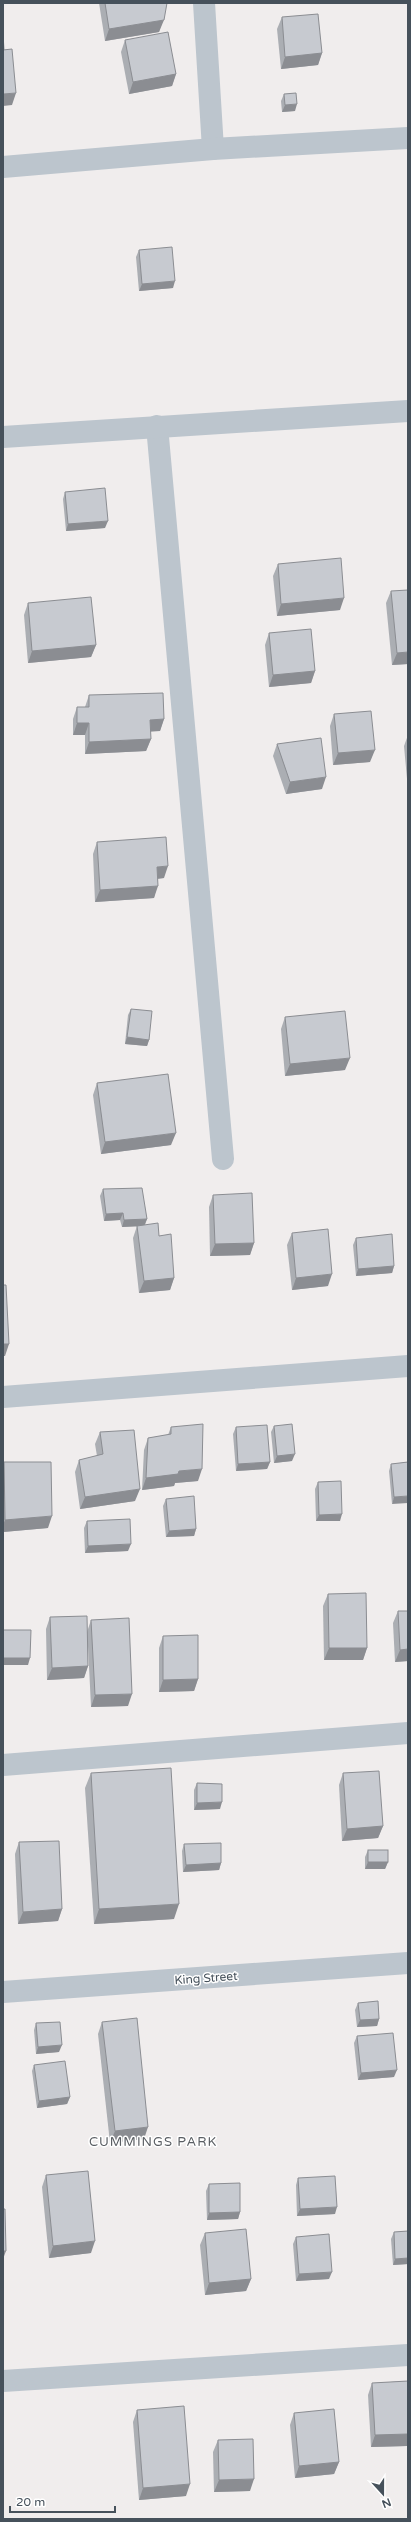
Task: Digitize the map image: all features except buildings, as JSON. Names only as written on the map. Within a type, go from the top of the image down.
[{"type":"street","points":[[204,3],[213,149]]},
{"type":"street","points":[[3,168],[213,149],[408,138]]},
{"type":"street","points":[[3,437],[408,411]]},
{"type":"street","points":[[157,426],[223,1159]]},
{"type":"street","points":[[3,1397],[408,1366]]},
{"type":"street","points":[[3,1765],[408,1733]]},
{"type":"street","name":"King Street","points":[[3,1992],[408,1963]]},
{"type":"street","points":[[3,2381],[408,2355]]},
{"type":"district","name":"CUMMINGS PARK","points":[[153,2141]]}]
